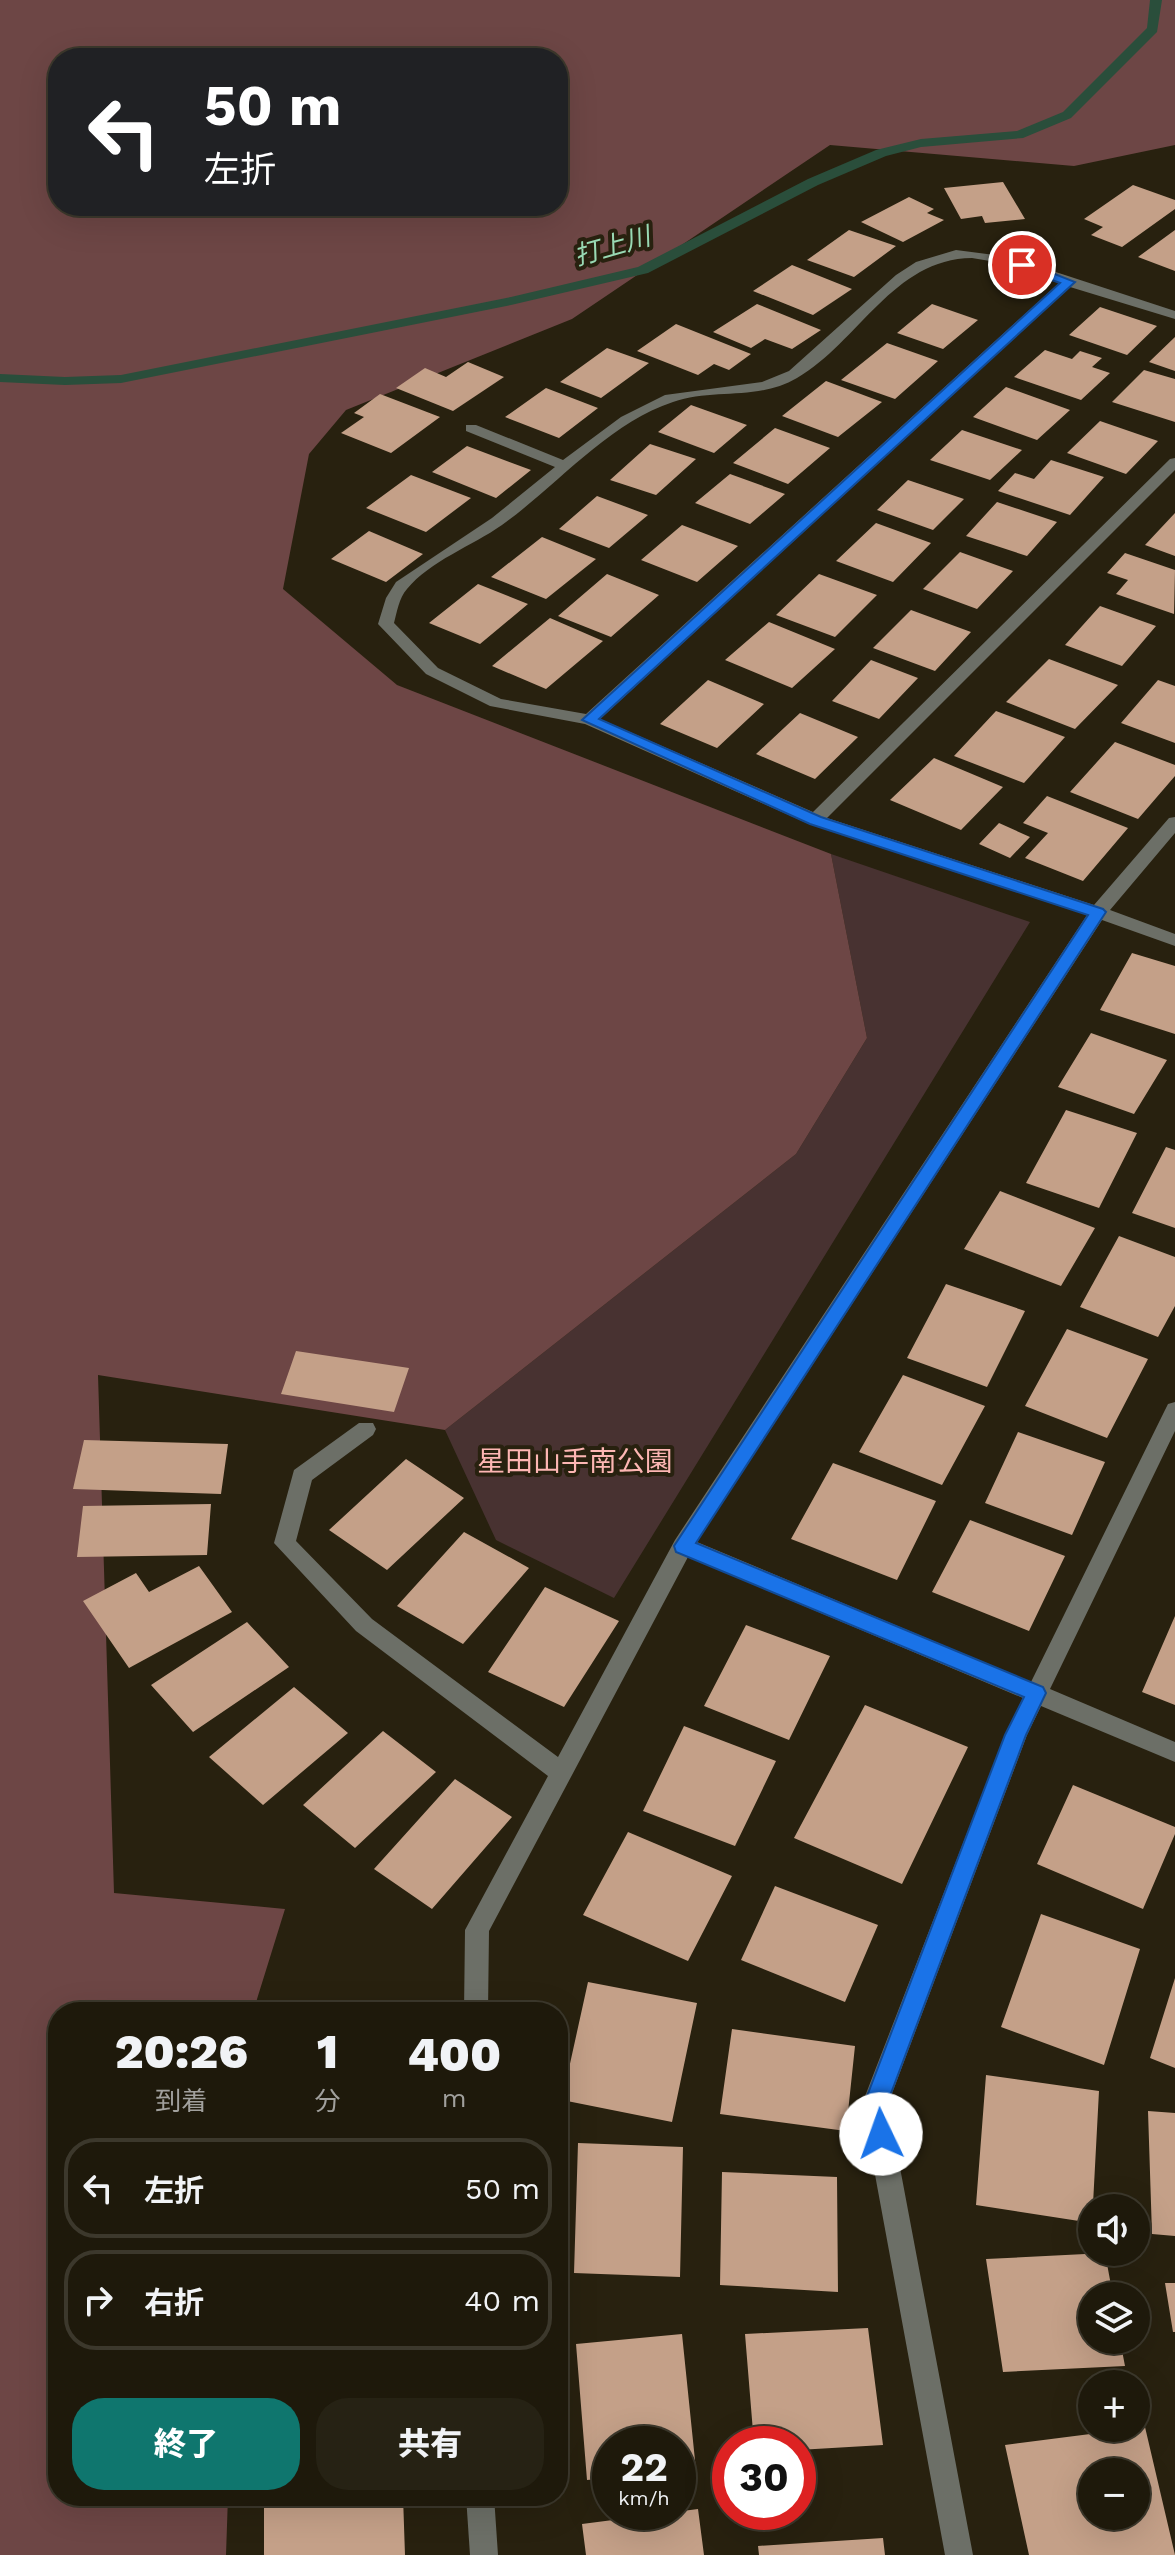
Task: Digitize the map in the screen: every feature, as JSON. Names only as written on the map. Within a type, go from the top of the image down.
[{"type":"street","points":[[1175,315],[1005,259],[961,253],[936,258],[901,279],[794,374],[761,388],[707,391],[669,398],[634,415],[500,519],[399,586],[386,624],[432,671],[496,703],[589,720],[815,820],[1175,940]]},
{"type":"street","points":[[589,720],[1068,282]]},
{"type":"street","points":[[471,428],[565,466]]},
{"type":"street","points":[[815,820],[1175,462]]},
{"type":"street","points":[[476,2002],[477,1930],[683,1546],[1098,912],[1175,822]]},
{"type":"street","points":[[959,2555],[875,2104],[1016,1735],[1175,1410]]},
{"type":"street","points":[[366,1429],[302,1476],[285,1543],[364,1625],[562,1773]]},
{"type":"street","points":[[683,1546],[1175,1752]]},
{"type":"street","points":[[481,2506],[484,2555]]},
{"type":"green space","name":"星田山手南公園","points":[[831,854],[1030,922],[614,1598],[496,1540],[445,1430],[796,1154],[867,1038]]},
{"type":"shaded area","points":[[0,0],[1175,0],[1175,145],[1074,166],[830,145],[572,319],[346,410],[309,454],[283,589],[397,685],[831,854],[867,1038],[796,1154],[445,1430],[98,1375],[114,1893],[285,1909],[256,2002],[48,2002],[48,2506],[228,2506],[226,2555],[0,2555]]},
{"type":"building","points":[[1003,182],[1025,219],[985,223],[982,216],[961,219],[944,188]]},
{"type":"building","points":[[1133,185],[1175,200],[1175,209],[1122,247],[1091,235],[1103,227],[1084,219]]},
{"type":"building","points":[[909,197],[934,209],[927,213],[944,220],[903,242],[861,222]]},
{"type":"building","points":[[849,230],[896,246],[854,277],[807,260]]},
{"type":"building","points":[[1175,230],[1175,271],[1138,257]]},
{"type":"building","points":[[792,265],[852,289],[813,315],[753,291]]},
{"type":"building","points":[[757,304],[821,330],[792,349],[765,339],[751,348],[713,332]]},
{"type":"building","points":[[932,304],[978,320],[943,349],[897,333]]},
{"type":"building","points":[[1100,307],[1157,326],[1127,355],[1069,335]]},
{"type":"building","points":[[676,324],[751,354],[729,370],[714,364],[698,375],[637,351]]},
{"type":"building","points":[[1175,337],[1175,371],[1149,362]]},
{"type":"building","points":[[887,343],[938,361],[895,399],[841,380]]},
{"type":"building","points":[[607,348],[649,363],[601,398],[560,382]]},
{"type":"building","points":[[1045,350],[1072,359],[1080,351],[1102,358],[1092,367],[1110,373],[1081,400],[1014,377]]},
{"type":"building","points":[[468,362],[504,377],[453,411],[396,388],[425,368],[446,377]]},
{"type":"building","points":[[1144,370],[1175,379],[1175,422],[1112,402]]},
{"type":"building","points":[[826,381],[882,402],[838,437],[782,416]]},
{"type":"building","points":[[1006,387],[1070,410],[1037,440],[973,417]]},
{"type":"building","points":[[546,388],[598,408],[559,438],[505,417]]},
{"type":"building","points":[[380,394],[440,417],[391,453],[341,433],[364,417],[354,413]]},
{"type":"building","points":[[691,405],[747,425],[714,453],[658,432]]},
{"type":"building","points":[[1100,421],[1158,441],[1126,474],[1067,453]]},
{"type":"building","points":[[775,428],[830,448],[788,484],[733,463]]},
{"type":"building","points":[[962,430],[1022,450],[990,480],[930,460]]},
{"type":"building","points":[[650,444],[696,459],[656,495],[610,480]]},
{"type":"building","points":[[467,446],[531,470],[496,498],[432,472]]},
{"type":"building","points":[[1051,460],[1104,477],[1070,515],[998,491],[1015,473],[1034,479]]},
{"type":"building","points":[[730,474],[785,494],[750,524],[695,503]]},
{"type":"building","points":[[411,475],[471,498],[426,532],[366,508]]},
{"type":"building","points":[[908,480],[964,499],[933,530],[877,510]]},
{"type":"building","points":[[597,496],[648,515],[609,548],[559,529]]},
{"type":"building","points":[[997,502],[1057,522],[1027,556],[966,536]]},
{"type":"building","points":[[1175,513],[1175,556],[1145,545]]},
{"type":"building","points":[[876,523],[931,543],[893,582],[836,561]]},
{"type":"building","points":[[682,525],[738,546],[697,582],[641,560]]},
{"type":"building","points":[[369,531],[423,554],[386,582],[331,559]]},
{"type":"building","points":[[542,537],[596,559],[546,599],[491,577]]},
{"type":"building","points":[[960,552],[1013,571],[977,609],[923,589]]},
{"type":"building","points":[[1125,553],[1175,570],[1174,614],[1116,594],[1128,580],[1107,573]]},
{"type":"building","points":[[607,574],[659,595],[611,637],[558,616]]},
{"type":"building","points":[[819,574],[877,595],[835,637],[776,615]]},
{"type":"building","points":[[478,584],[528,604],[480,644],[429,623]]},
{"type":"building","points":[[1100,606],[1156,626],[1122,666],[1065,645]]},
{"type":"building","points":[[911,610],[971,632],[935,671],[873,648]]},
{"type":"building","points":[[550,618],[603,641],[546,689],[492,666]]},
{"type":"building","points":[[769,622],[835,649],[792,688],[725,660]]},
{"type":"building","points":[[1049,659],[1118,685],[1075,729],[1006,702]]},
{"type":"building","points":[[871,660],[918,678],[879,719],[832,701]]},
{"type":"building","points":[[708,680],[764,704],[717,748],[660,724]]},
{"type":"building","points":[[1158,680],[1175,686],[1175,743],[1121,723]]},
{"type":"building","points":[[996,711],[1065,737],[1024,783],[954,756]]},
{"type":"building","points":[[800,713],[858,737],[815,779],[756,754]]},
{"type":"building","points":[[1115,742],[1175,765],[1175,776],[1138,819],[1070,792]]},
{"type":"building","points":[[934,758],[1003,787],[961,830],[890,800]]},
{"type":"building","points":[[1047,796],[1128,828],[1083,881],[1025,858],[1048,833],[1023,823]]},
{"type":"building","points":[[999,823],[1030,837],[1010,858],[979,844]]},
{"type":"building","points":[[1132,953],[1175,966],[1175,1034],[1100,1010]]},
{"type":"building","points":[[1091,1033],[1167,1060],[1134,1114],[1058,1087]]},
{"type":"building","points":[[1066,1110],[1137,1133],[1099,1208],[1026,1183]]},
{"type":"building","points":[[1166,1147],[1175,1150],[1175,1228],[1132,1213]]},
{"type":"building","points":[[1000,1191],[1095,1228],[1061,1286],[964,1249]]},
{"type":"building","points":[[1119,1236],[1175,1257],[1175,1306],[1158,1337],[1080,1307]]},
{"type":"building","points":[[946,1284],[1025,1311],[987,1387],[907,1358]]},
{"type":"building","points":[[1067,1329],[1148,1359],[1107,1438],[1025,1406]]},
{"type":"building","points":[[296,1351],[409,1368],[394,1412],[281,1394]]},
{"type":"building","points":[[903,1375],[985,1406],[942,1485],[859,1452]]},
{"type":"building","points":[[1018,1432],[1105,1462],[1072,1535],[985,1503]]},
{"type":"building","points":[[84,1440],[228,1444],[221,1494],[73,1489]]},
{"type":"building","points":[[406,1459],[464,1498],[387,1570],[329,1530]]},
{"type":"building","points":[[833,1463],[936,1501],[897,1580],[791,1539]]},
{"type":"building","points":[[211,1504],[207,1555],[77,1557],[83,1506]]},
{"type":"building","points":[[970,1520],[1065,1556],[1029,1631],[932,1592]]},
{"type":"building","points":[[464,1532],[529,1568],[463,1644],[397,1606]]},
{"type":"building","points":[[199,1566],[232,1612],[129,1668],[83,1601],[136,1573],[149,1592]]},
{"type":"building","points":[[545,1587],[619,1621],[564,1707],[488,1672]]},
{"type":"building","points":[[1175,1616],[1175,1705],[1142,1692]]},
{"type":"building","points":[[247,1622],[289,1667],[193,1732],[151,1685]]},
{"type":"building","points":[[746,1625],[830,1656],[789,1740],[704,1706]]},
{"type":"building","points":[[294,1687],[348,1733],[263,1805],[209,1757]]},
{"type":"building","points":[[865,1705],[968,1747],[902,1884],[794,1838]]},
{"type":"building","points":[[684,1726],[776,1761],[735,1846],[643,1811]]},
{"type":"building","points":[[383,1731],[436,1772],[355,1848],[303,1805]]},
{"type":"building","points":[[455,1779],[512,1817],[432,1909],[374,1869]]},
{"type":"building","points":[[1073,1785],[1175,1827],[1175,1834],[1143,1909],[1037,1864]]},
{"type":"building","points":[[628,1832],[732,1876],[688,1961],[583,1915]]},
{"type":"building","points":[[775,1886],[878,1925],[845,2002],[741,1960]]},
{"type":"building","points":[[1041,1914],[1140,1949],[1104,2065],[1001,2027]]},
{"type":"building","points":[[1175,1978],[1175,2068],[1150,2058]]},
{"type":"building","points":[[588,1982],[697,2003],[672,2122],[568,2101],[568,2073]]},
{"type":"building","points":[[732,2029],[855,2046],[846,2131],[720,2114]]},
{"type":"building","points":[[986,2075],[1099,2091],[1094,2194],[1078,2194],[1078,2221],[976,2205]]},
{"type":"building","points":[[1148,2111],[1175,2113],[1175,2236],[1152,2234]]},
{"type":"building","points":[[578,2143],[683,2147],[680,2277],[574,2273]]},
{"type":"building","points":[[722,2172],[837,2177],[838,2292],[720,2285]]},
{"type":"building","points":[[1078,2254],[1078,2266],[1107,2266],[1110,2282],[1078,2282],[1078,2354],[1123,2354],[1125,2366],[1003,2372],[986,2259]]},
{"type":"building","points":[[1165,2283],[1175,2283],[1175,2332],[1173,2332]]},
{"type":"building","points":[[868,2328],[883,2445],[816,2449],[816,2426],[753,2426],[745,2334]]},
{"type":"building","points":[[682,2334],[691,2426],[592,2426],[592,2480],[587,2480],[576,2344]]},
{"type":"building","points":[[1078,2436],[1078,2442],[1149,2442],[1175,2555],[1029,2555],[1005,2445]]},
{"type":"building","points":[[264,2506],[403,2506],[405,2555],[264,2555]]},
{"type":"building","points":[[696,2509],[704,2555],[586,2555],[582,2524],[592,2523],[592,2530],[696,2530]]},
{"type":"building","points":[[883,2538],[885,2555],[759,2555],[758,2546]]},
{"type":"waterway","name":"打上川","points":[[0,378],[65,381],[121,379],[511,301],[643,270],[813,182],[881,153],[921,143],[1019,135],[1067,115],[1153,29],[1156,0]]},
{"type":"route","points":[[881,2134],[875,2104],[1016,1735],[1036,1693],[683,1546],[1098,912],[815,820],[589,720],[1068,282],[1022,265]]}]
